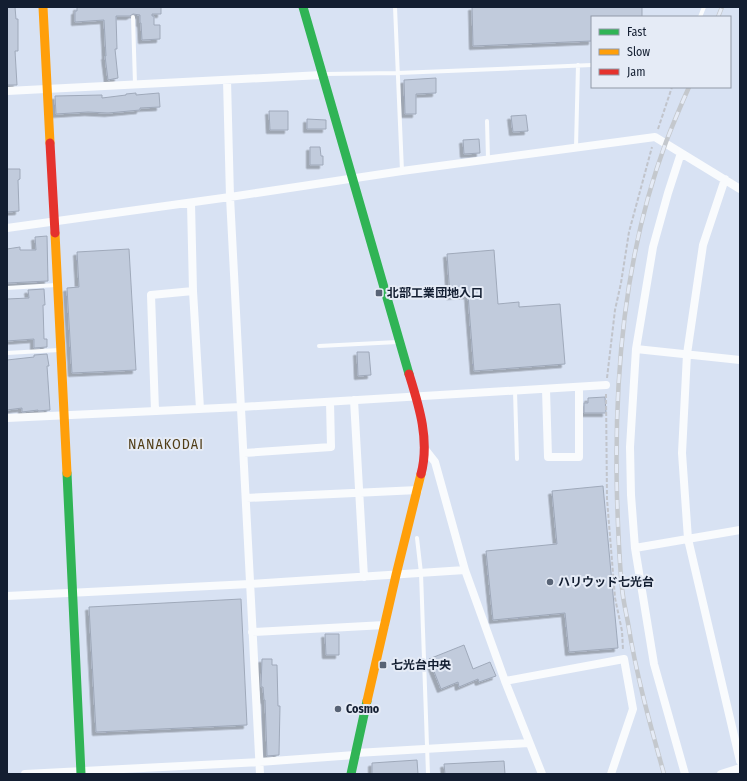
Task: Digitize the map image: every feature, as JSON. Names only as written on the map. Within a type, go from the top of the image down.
[{"type":"street","points":[[43,7],[81,773]]},
{"type":"street","points":[[303,7],[416,397],[422,423],[424,448],[418,490],[396,574],[351,774]]},
{"type":"street","points":[[7,91],[322,74]]},
{"type":"street","points":[[227,80],[230,197],[260,774]]},
{"type":"street","points":[[7,228],[191,203],[352,178],[655,137],[740,189]]},
{"type":"street","points":[[682,153],[668,193],[653,247],[636,349],[630,447],[631,495],[635,548],[654,664],[685,774]]},
{"type":"street","points":[[725,179],[704,245],[687,354],[682,453],[688,539],[740,761]]},
{"type":"street","points":[[191,203],[200,409]]},
{"type":"street","points":[[155,411],[151,295],[194,292]]},
{"type":"street","points":[[636,349],[740,360]]},
{"type":"street","points":[[7,418],[242,407],[606,385]]},
{"type":"street","points":[[546,389],[548,457],[579,457],[579,387]]},
{"type":"street","points":[[354,400],[364,576]]},
{"type":"street","points":[[244,453],[331,447],[330,402]]},
{"type":"street","points":[[424,448],[435,462],[465,570],[505,681],[542,774]]},
{"type":"street","points":[[421,475],[426,474],[434,476],[440,480]]},
{"type":"street","points":[[246,498],[418,490]]},
{"type":"street","points":[[635,548],[740,530]]},
{"type":"street","points":[[7,596],[250,584],[465,570]]},
{"type":"street","points":[[252,632],[385,624]]},
{"type":"street","points":[[505,681],[624,659],[632,709],[612,774]]},
{"type":"street","points":[[25,774],[81,773],[530,743]]},
{"type":"street","points":[[721,774],[740,768]]},
{"type":"lane","points":[[395,7],[402,171]]},
{"type":"lane","points":[[133,17],[135,84]]},
{"type":"lane","points":[[576,148],[578,65]]},
{"type":"lane","points":[[322,74],[398,73],[591,65]]},
{"type":"lane","points":[[487,121],[488,159]]},
{"type":"lane","points":[[7,288],[57,285]]},
{"type":"lane","points":[[319,346],[400,342]]},
{"type":"lane","points":[[7,353],[60,350]]},
{"type":"lane","points":[[515,391],[516,459]]},
{"type":"lane","points":[[417,538],[421,573],[428,774]]},
{"type":"path","points":[[624,659],[622,631],[615,598],[607,499],[606,385],[614,310],[621,283],[629,232],[655,137],[672,88]]},
{"type":"building","points":[[7,7],[15,7],[16,19],[18,19],[18,51],[15,51],[17,85],[7,85]]},
{"type":"building","points":[[77,7],[161,7],[161,14],[152,14],[152,16],[154,16],[154,25],[160,25],[160,39],[142,40],[140,15],[133,14],[130,16],[116,16],[117,49],[115,49],[118,78],[108,80],[105,56],[104,20],[75,22],[75,11],[77,11]]},
{"type":"building","points":[[472,7],[642,7],[642,16],[591,16],[591,41],[473,46]]},
{"type":"building","points":[[436,78],[436,93],[416,94],[416,114],[405,114],[404,80]]},
{"type":"building","points":[[136,93],[136,95],[159,93],[160,107],[140,108],[140,110],[108,113],[88,112],[56,114],[55,96],[102,95],[102,98]]},
{"type":"building","points":[[269,111],[288,111],[288,130],[270,130]]},
{"type":"building","points":[[526,115],[528,131],[513,132],[511,116]]},
{"type":"building","points":[[307,119],[326,120],[326,129],[307,129]]},
{"type":"building","points":[[479,139],[480,153],[464,154],[463,140]]},
{"type":"building","points":[[310,147],[320,147],[321,156],[323,156],[323,165],[310,165]]},
{"type":"building","points":[[7,169],[20,169],[20,179],[18,180],[19,211],[7,212]]},
{"type":"building","points":[[47,236],[48,281],[7,283],[7,249],[20,247],[20,250],[36,250],[35,237]]},
{"type":"building","points":[[129,249],[136,370],[72,373],[67,288],[79,287],[77,252]]},
{"type":"building","points":[[494,250],[498,304],[519,302],[519,307],[560,304],[565,364],[474,371],[468,295],[450,296],[447,254]]},
{"type":"building","points":[[44,289],[44,339],[47,339],[47,347],[34,348],[34,339],[7,341],[7,299],[29,298],[28,290]]},
{"type":"building","points":[[357,352],[369,352],[371,375],[358,376]]},
{"type":"building","points":[[47,354],[49,366],[47,366],[50,410],[22,412],[22,408],[7,410],[7,360]]},
{"type":"building","points":[[605,397],[606,413],[584,413],[584,403],[588,403],[588,398]]},
{"type":"building","name":"ハリウッド七光台","points":[[603,486],[618,648],[569,652],[565,613],[493,620],[486,551],[557,544],[552,491]]},
{"type":"building","points":[[241,599],[247,725],[96,732],[89,607]]},
{"type":"building","points":[[325,634],[339,634],[339,655],[326,655]]},
{"type":"building","points":[[464,645],[473,669],[490,662],[496,676],[479,682],[478,679],[459,687],[458,682],[441,689],[429,659]]},
{"type":"building","points":[[262,659],[272,659],[272,665],[277,665],[278,706],[280,706],[279,755],[267,756],[265,700],[263,687],[261,687]]},
{"type":"building","points":[[417,760],[418,774],[372,774],[372,763]]},
{"type":"building","points":[[504,761],[505,774],[445,774],[444,764]]},
{"type":"railway","points":[[718,16],[722,7]]},
{"type":"railway","points":[[664,774],[639,680],[622,592],[617,497],[617,407],[625,317],[631,272],[640,228],[666,142],[689,88]]},
{"type":"traffic: fast","points":[[303,7],[409,374]]},
{"type":"traffic: fast","points":[[67,473],[81,774]]},
{"type":"traffic: fast","points":[[351,774],[367,701]]},
{"type":"traffic: slow","points":[[43,7],[50,143]]},
{"type":"traffic: slow","points":[[55,233],[67,473]]},
{"type":"traffic: slow","points":[[367,701],[421,474]]},
{"type":"traffic: jam","points":[[50,143],[55,233]]},
{"type":"traffic: jam","points":[[409,374],[420,411],[424,436],[421,474]]},
{"type":"place","name":"北部工業団地入口","points":[[379,293]]},
{"type":"place","name":"ハリウッド七光台","points":[[550,582]]},
{"type":"place","name":"七光台中央","points":[[383,665]]},
{"type":"place","name":"Cosmo","points":[[338,709]]},
{"type":"district","name":"NANAKODAI","points":[[166,444]]}]
